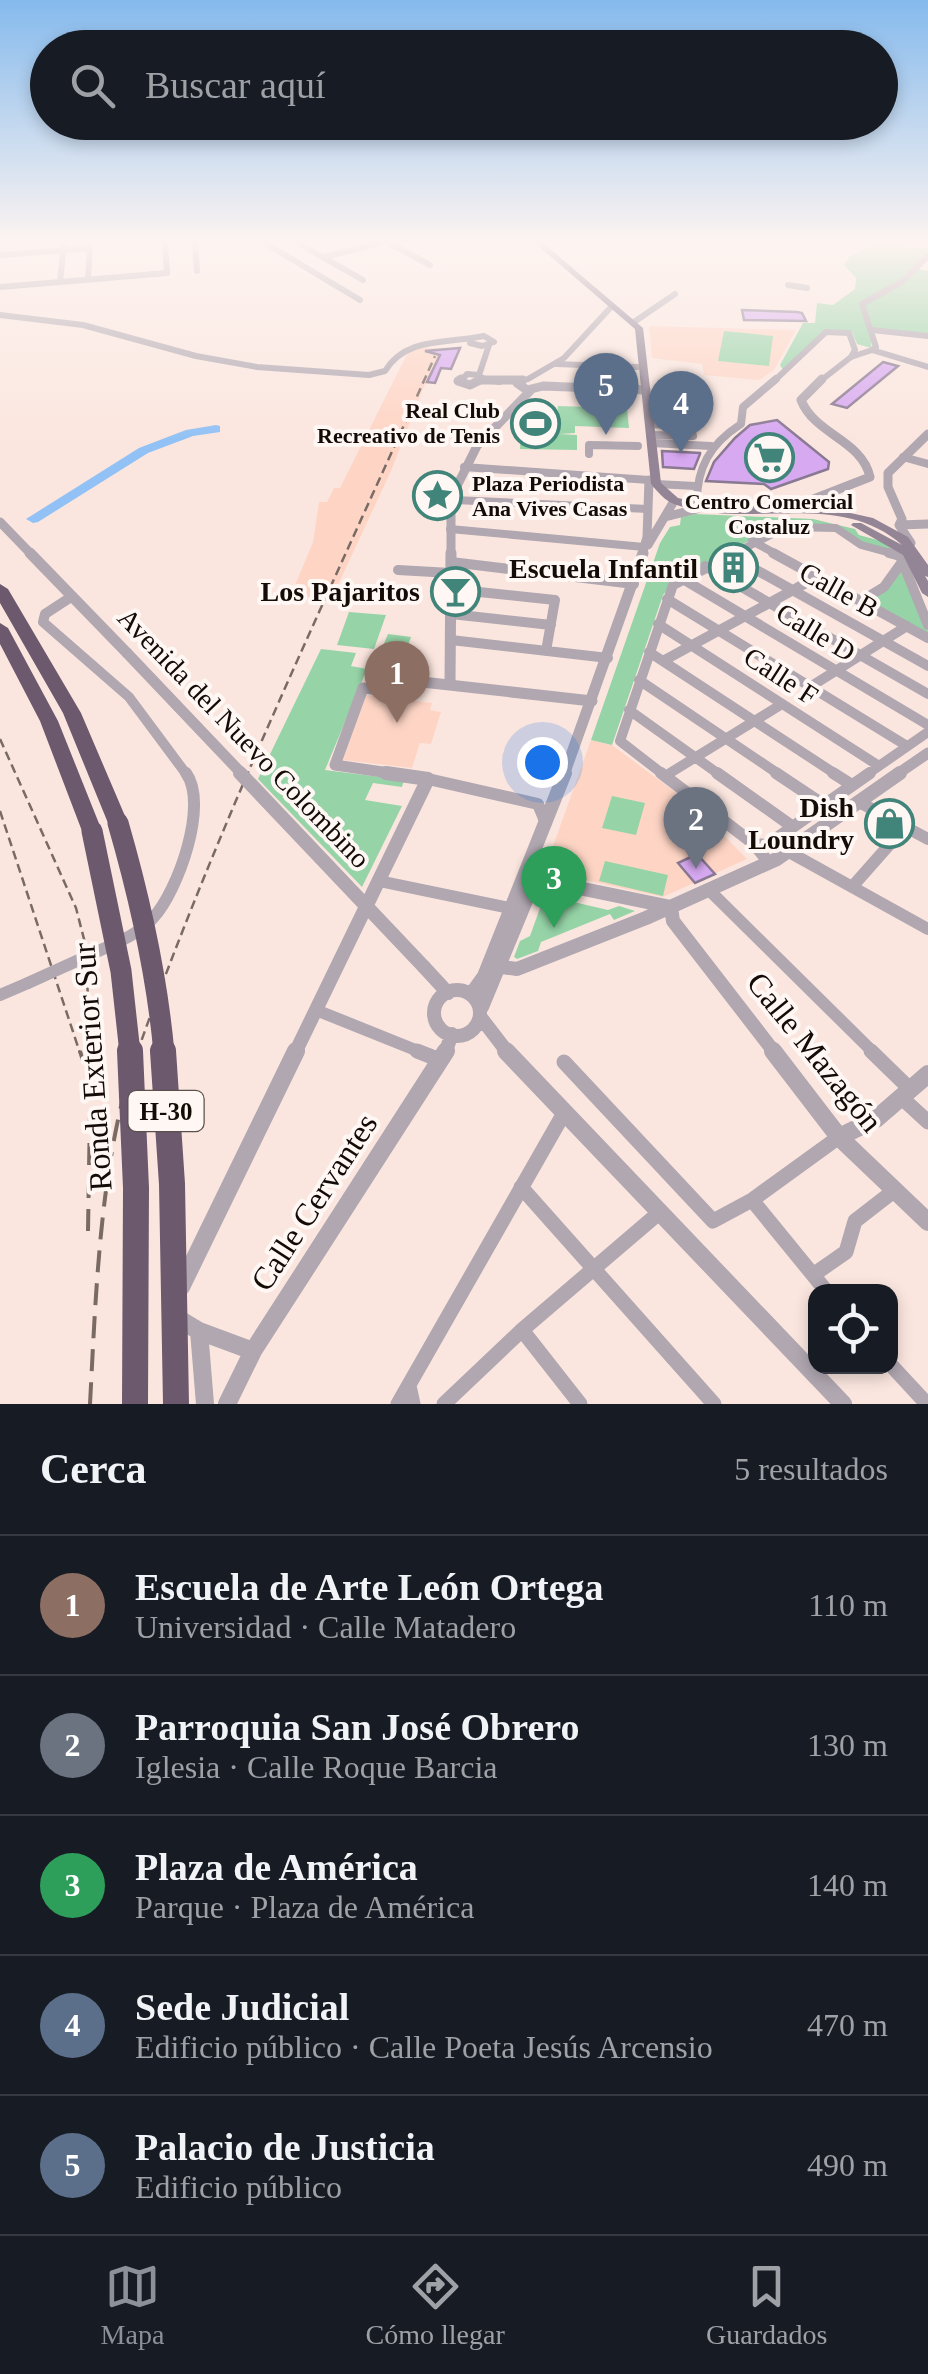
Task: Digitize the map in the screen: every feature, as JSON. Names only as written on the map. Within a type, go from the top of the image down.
[{"type":"highway","name":"H-30","points":[[0,590],[72,712],[137,880],[156,987],[172,1229],[176,1404]]},
{"type":"highway","name":"Ronda Exterior Sur","points":[[0,628],[50,722],[92,831],[118,936],[126,1002],[135,1236],[135,1404]]},
{"type":"main road","points":[[616,309],[641,332],[643,390],[656,496],[698,507],[866,518],[897,529],[912,543],[927,570]]},
{"type":"main road","points":[[634,322],[650,434],[652,482]]},
{"type":"main road","points":[[698,507],[839,516],[874,532],[912,558],[928,593]]},
{"type":"street","points":[[450,684],[451,498],[464,467],[477,446],[610,309]]},
{"type":"street","points":[[634,322],[653,309]]},
{"type":"street","points":[[864,309],[889,355]]},
{"type":"street","points":[[625,315],[644,314]]},
{"type":"street","points":[[0,315],[83,325],[230,363],[362,374],[385,371],[395,354],[408,347],[453,340],[477,343],[477,376],[516,383],[528,379],[643,390]]},
{"type":"street","points":[[666,517],[698,507],[696,486],[711,446],[741,424],[742,407],[811,350],[826,332],[849,333],[854,344],[851,358]]},
{"type":"street","points":[[874,333],[928,336]]},
{"type":"street","points":[[874,333],[876,347],[851,358],[805,392],[802,400],[808,414],[866,461],[892,468]]},
{"type":"street","points":[[854,344],[926,364]]},
{"type":"street","points":[[556,364],[638,367]]},
{"type":"street","points":[[516,383],[531,390]]},
{"type":"street","points":[[692,426],[694,436],[650,434],[692,426]]},
{"type":"street","points":[[650,434],[711,446]]},
{"type":"street","points":[[897,529],[902,519],[888,488],[892,468],[928,434]]},
{"type":"street","points":[[589,449],[638,446]]},
{"type":"street","points":[[903,456],[928,464]]},
{"type":"street","points":[[788,510],[870,477],[866,461]]},
{"type":"street","points":[[464,467],[696,486]]},
{"type":"street","points":[[863,481],[888,488]]},
{"type":"street","points":[[652,482],[644,546],[634,584],[532,859],[535,879],[502,967],[477,1013],[452,1034],[438,1027],[432,1014],[436,1001],[448,993],[477,1013],[496,1040],[564,1113],[843,1404]]},
{"type":"street","points":[[827,495],[839,516]]},
{"type":"street","points":[[432,499],[648,509]]},
{"type":"street","points":[[450,529],[644,546],[650,544],[672,502]]},
{"type":"street","name":"Avenida del Nuevo Colombino","points":[[0,522],[448,993]]},
{"type":"street","points":[[874,532],[928,524]]},
{"type":"street","points":[[925,922],[778,858],[623,746],[619,736],[667,599],[681,578],[786,527],[836,528],[871,549],[897,554],[928,625]]},
{"type":"street","points":[[752,541],[928,638]]},
{"type":"street","name":"Calle B","points":[[728,554],[928,666]]},
{"type":"street","points":[[862,601],[891,581],[902,562]]},
{"type":"street","points":[[705,566],[928,694]]},
{"type":"street","points":[[398,570],[451,568],[634,584]]},
{"type":"street","points":[[663,661],[817,577]]},
{"type":"street","name":"Calle D","points":[[681,578],[928,728]]},
{"type":"street","points":[[451,589],[555,600],[546,652]]},
{"type":"street","points":[[0,995],[92,954],[156,916],[190,834],[198,802],[194,784],[130,697],[43,622],[45,614],[71,597]]},
{"type":"street","points":[[667,599],[907,746]]},
{"type":"street","points":[[451,614],[551,624]]},
{"type":"street","name":"Calle F","points":[[658,624],[879,766]]},
{"type":"street","points":[[810,687],[907,626]]},
{"type":"street","points":[[451,640],[608,658]]},
{"type":"street","points":[[649,652],[852,785]]},
{"type":"street","points":[[546,822],[538,804],[428,778],[335,765],[363,688],[400,692],[404,680],[592,701]]},
{"type":"street","points":[[639,680],[824,805]]},
{"type":"street","points":[[670,773],[782,704]]},
{"type":"street","points":[[628,710],[792,827]]},
{"type":"street","points":[[760,845],[824,805],[928,728]]},
{"type":"street","points":[[502,967],[517,969],[778,858],[928,752]]},
{"type":"street","points":[[253,1352],[199,1331],[177,1316],[181,1287],[428,778]]},
{"type":"street","points":[[859,802],[928,839]]},
{"type":"street","points":[[852,887],[904,827]]},
{"type":"street","points":[[477,1013],[484,976],[526,864],[532,859]]},
{"type":"street","points":[[512,902],[535,879]]},
{"type":"street","points":[[535,879],[665,906]]},
{"type":"street","points":[[378,880],[512,902]]},
{"type":"street","points":[[710,890],[907,1095],[928,1122]]},
{"type":"street","points":[[633,902],[642,908],[640,918]]},
{"type":"street","name":"Calle Mazagón","points":[[665,906],[839,1137],[928,1222]]},
{"type":"street","points":[[498,938],[502,967]]},
{"type":"street","points":[[316,1010],[440,1060]]},
{"type":"street","name":"Calle Cervantes","points":[[228,1404],[253,1352],[440,1060],[452,1034]]},
{"type":"street","points":[[564,1062],[713,1220],[752,1200],[839,1137],[851,1134],[907,1095],[928,1074]]},
{"type":"street","points":[[398,1404],[564,1113]]},
{"type":"street","points":[[522,1187],[714,1404]]},
{"type":"street","points":[[812,1275],[846,1252],[847,1229],[860,1215],[896,1190]]},
{"type":"street","points":[[752,1200],[820,1284]]},
{"type":"street","points":[[444,1403],[594,1266],[660,1212]]},
{"type":"street","points":[[522,1330],[580,1404]]},
{"type":"street","points":[[199,1331],[205,1404]]},
{"type":"street","points":[[898,1372],[928,1404]]},
{"type":"street","points":[[409,1385],[413,1404]]},
{"type":"shaded area","points":[[649,326],[796,330],[774,370],[759,380],[704,375],[702,364],[652,358]]},
{"type":"shaded area","points":[[410,348],[462,348],[452,370],[442,369],[436,384],[425,384],[391,471],[331,600],[290,597],[313,542],[319,502],[327,502],[334,488],[340,488]]},
{"type":"shaded area","points":[[366,695],[432,703],[430,710],[441,712],[431,744],[420,743],[412,768],[343,760]]},
{"type":"shaded area","points":[[591,740],[612,745],[698,809],[747,859],[663,897],[580,879],[553,846]]},
{"type":"green space","points":[[816,309],[862,309],[872,336],[871,348],[857,344],[852,332],[824,331],[783,370],[780,365],[803,323],[815,323]]},
{"type":"green space","points":[[866,309],[928,309],[928,335],[873,329]]},
{"type":"green space","points":[[724,331],[773,336],[769,366],[718,361]]},
{"type":"green space","points":[[525,406],[556,407],[555,433],[558,406],[627,408],[629,428],[575,426],[575,433],[559,434],[577,435],[577,450],[520,449],[521,432],[515,431],[517,414]]},
{"type":"green space","points":[[695,514],[813,519],[855,529],[859,535],[881,541],[895,551],[866,544],[832,525],[781,525],[677,577],[663,595],[612,745],[591,740],[660,543],[670,527],[680,525],[681,517]]},
{"type":"green space","points":[[903,568],[928,631],[928,636],[865,601]]},
{"type":"green space","points":[[349,612],[386,615],[374,649],[337,645]]},
{"type":"green space","points":[[388,634],[411,637],[396,677],[371,674]]},
{"type":"green space","points":[[321,649],[356,653],[351,666],[367,669],[325,770],[404,780],[402,787],[373,783],[365,800],[402,806],[362,887],[258,779]]},
{"type":"green space","points":[[612,796],[645,803],[636,835],[602,828]]},
{"type":"green space","points":[[605,861],[668,875],[663,896],[599,881]]},
{"type":"green space","points":[[544,897],[608,910],[619,906],[635,911],[614,920],[610,914],[541,942],[538,951],[517,959],[514,957],[520,941],[530,936]]},
{"type":"building","points":[[742,310],[797,312],[806,321],[744,320]]},
{"type":"building","points":[[460,348],[451,369],[441,368],[435,383],[427,382],[440,355],[425,351]]},
{"type":"building","points":[[883,362],[898,366],[847,408],[832,404]]},
{"type":"building","name":"Centro Comercial Costaluz","points":[[777,420],[829,462],[828,469],[771,489],[764,484],[706,481],[714,462],[750,425]]},
{"type":"building","points":[[662,451],[700,454],[694,469],[663,467]]},
{"type":"building","points":[[697,854],[715,874],[695,883],[678,863]]},
{"type":"waterway","points":[[33,519],[143,451],[167,440],[216,429]]},
{"type":"railway","points":[[137,1053],[241,789],[435,356]]},
{"type":"railway","points":[[0,739],[76,908],[85,943],[91,1053]]},
{"type":"railway","points":[[0,811],[80,1053]]},
{"type":"railway","points":[[80,1051],[83,1061]]},
{"type":"railway","points":[[90,1404],[107,1180],[137,1051]]},
{"type":"railway","points":[[88,1231],[91,1053]]},
{"type":"place","name":"Real Club Recreativo de Tenis","points":[[535,423]]},
{"type":"place","name":"Palacio de Justicia","points":[[606,435]]},
{"type":"place","name":"Sede Judicial","points":[[681,453]]},
{"type":"place","name":"Centro Comercial Costaluz","points":[[769,457]]},
{"type":"place","name":"Plaza Periodista Ana Vives Casas","points":[[437,496]]},
{"type":"place","name":"Escuela Infantil","points":[[733,568]]},
{"type":"place","name":"Los Pajaritos","points":[[455,591]]},
{"type":"place","name":"Escuela de Arte León Ortega","points":[[397,723]]},
{"type":"place","name":"Dish Loundry","points":[[889,823]]},
{"type":"place","name":"Parroquia San José Obrero","points":[[696,869]]},
{"type":"place","name":"Plaza de América","points":[[554,928]]}]
